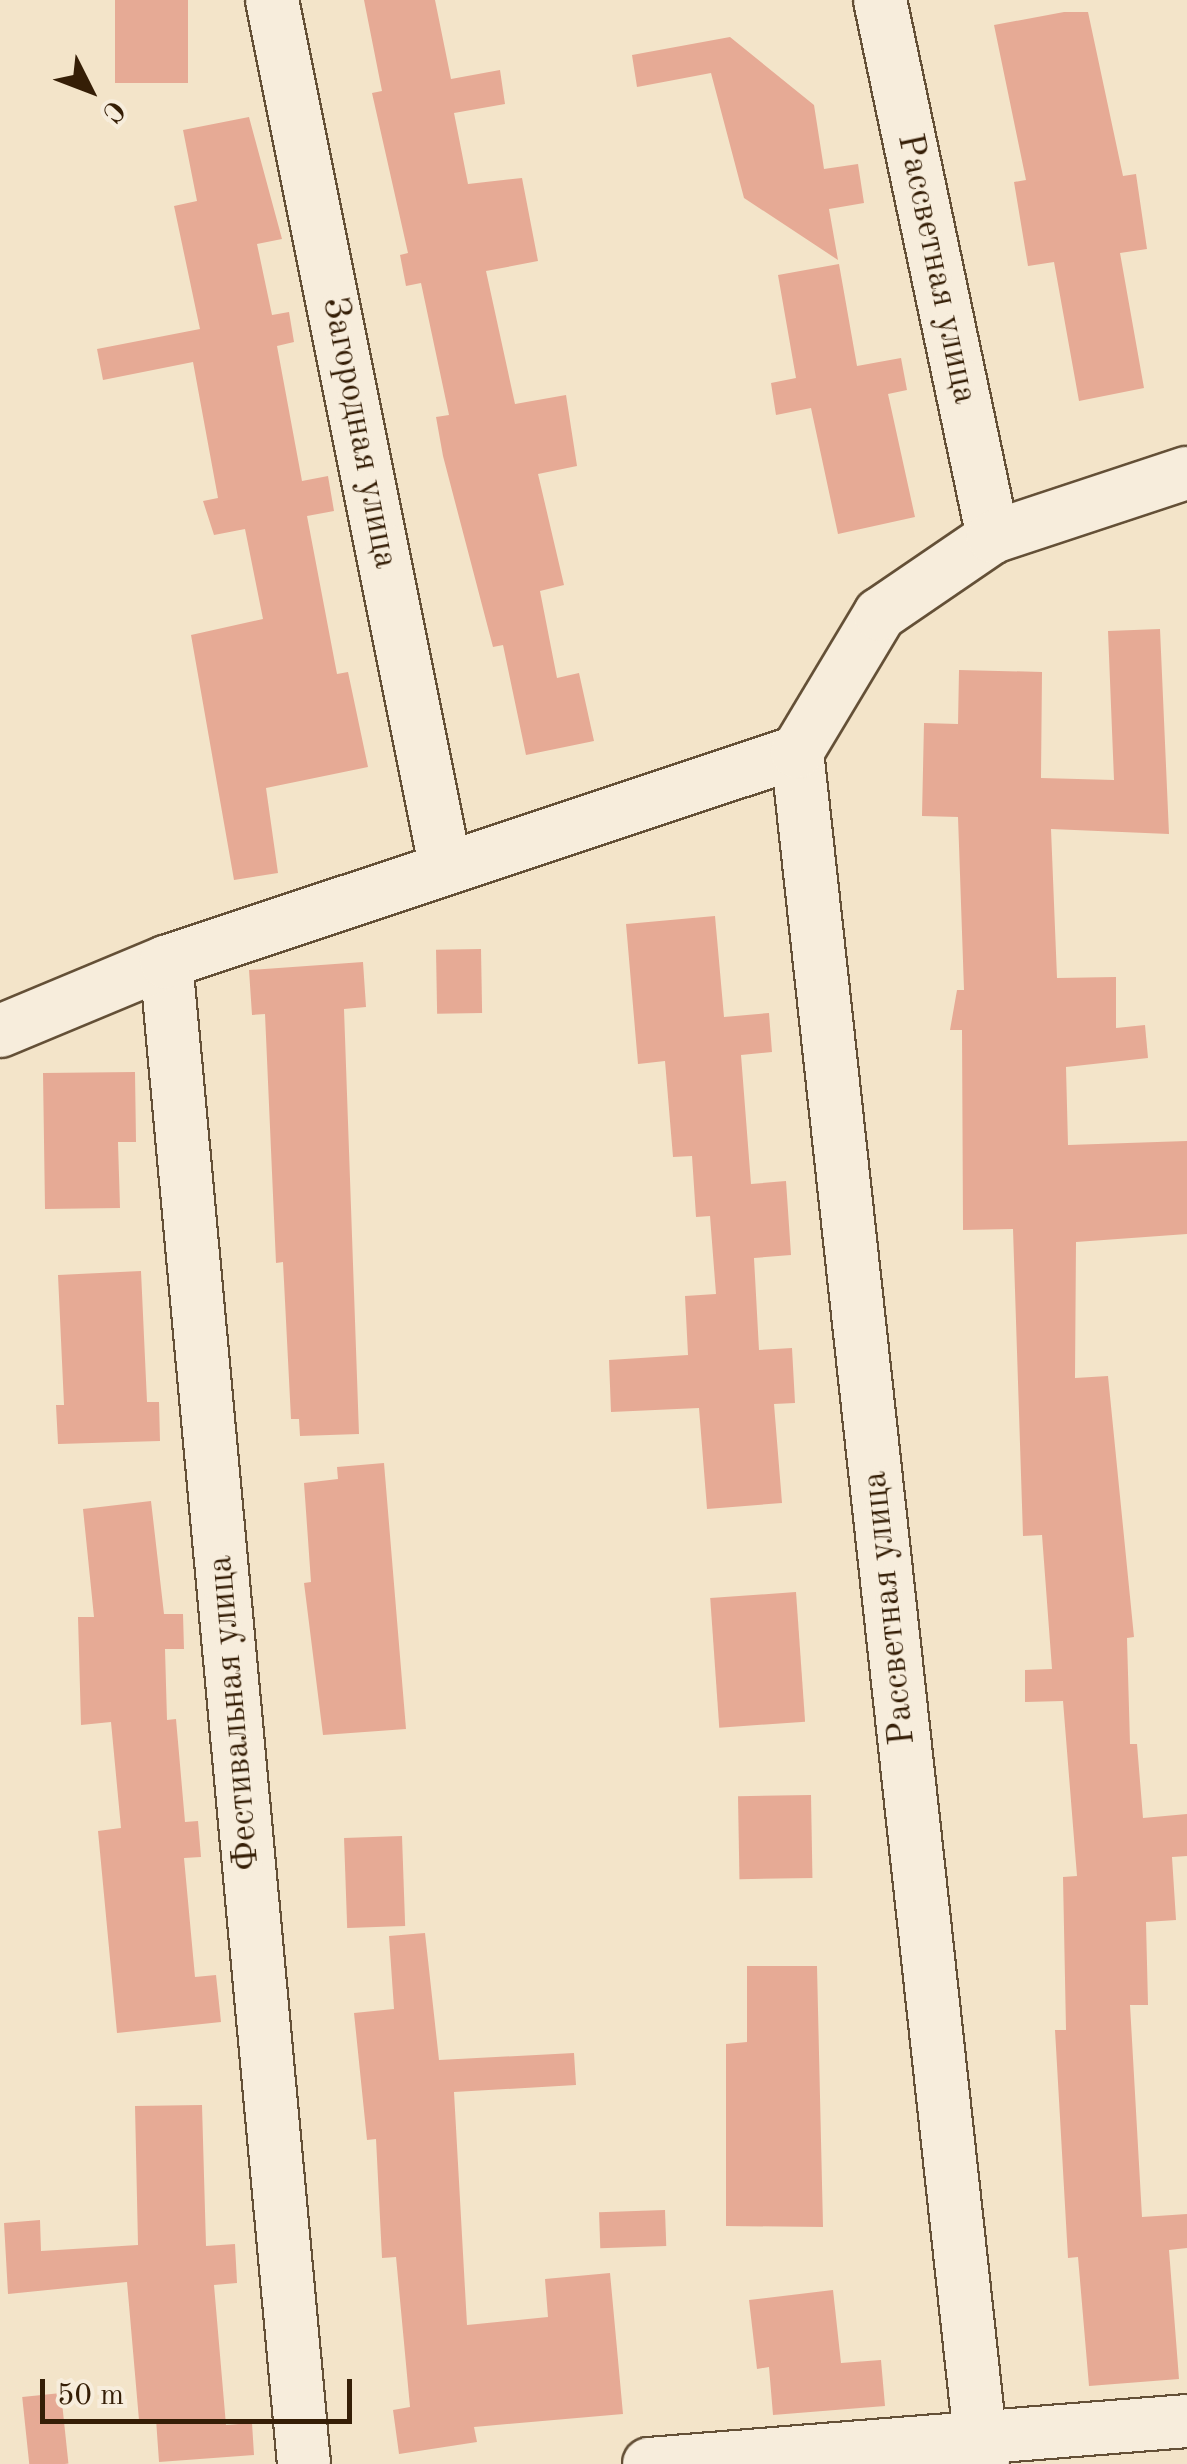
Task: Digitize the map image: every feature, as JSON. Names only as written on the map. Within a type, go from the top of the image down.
[{"type":"street","name":"Загородная улица","points":[[272,0],[445,865]]},
{"type":"street","name":"Рассветная улица","points":[[880,0],[993,537]]},
{"type":"street","points":[[0,1031],[166,962],[445,865],[797,752],[880,614],[993,537],[1187,474]]},
{"type":"street","name":"Рассветная улица","points":[[797,752],[982,2452]]},
{"type":"street","name":"Фестивальная улица","points":[[166,962],[304,2464]]},
{"type":"street","points":[[649,2464],[982,2452],[1187,2422]]},
{"type":"building","points":[[115,0],[188,0],[188,83],[115,83]]},
{"type":"building","points":[[364,0],[435,0],[451,79],[500,70],[505,104],[454,113],[468,184],[522,178],[538,261],[486,271],[515,404],[566,395],[577,466],[538,474],[564,585],[540,591],[557,678],[579,673],[594,741],[526,755],[503,645],[493,647],[443,456],[436,417],[449,415],[421,283],[406,286],[400,255],[408,253],[372,93],[382,91]]},
{"type":"building","points":[[1064,12],[1088,12],[1123,176],[1136,174],[1147,249],[1120,253],[1144,388],[1079,401],[1054,262],[1028,266],[1014,182],[1026,180],[994,25]]},
{"type":"building","points":[[730,37],[814,105],[824,169],[858,164],[864,203],[829,209],[838,260],[744,198],[711,73],[637,87],[632,55]]},
{"type":"building","points":[[249,117],[282,239],[257,244],[272,315],[289,312],[294,342],[277,346],[302,481],[328,476],[334,511],[307,516],[337,674],[348,672],[368,767],[266,788],[278,873],[234,880],[191,635],[263,619],[245,529],[214,535],[203,501],[218,498],[193,362],[103,380],[97,349],[200,329],[174,206],[197,201],[183,130]]},
{"type":"building","points":[[839,264],[857,366],[901,358],[907,390],[888,394],[915,517],[838,534],[811,408],[776,415],[771,383],[796,378],[778,275]]},
{"type":"building","points":[[1160,629],[1169,834],[1051,829],[1057,978],[1116,977],[1116,1028],[1145,1025],[1148,1058],[1066,1067],[1068,1145],[1187,1141],[1187,1234],[1076,1242],[1075,1378],[1108,1376],[1134,1637],[1127,1638],[1130,1744],[1137,1744],[1143,1818],[1187,1814],[1187,1856],[1172,1857],[1176,1920],[1146,1922],[1148,2005],[1130,2005],[1142,2217],[1187,2214],[1187,2248],[1169,2250],[1179,2379],[1089,2386],[1078,2257],[1068,2258],[1055,2030],[1066,2030],[1063,1877],[1077,1876],[1063,1701],[1025,1702],[1025,1670],[1052,1669],[1042,1535],[1023,1536],[1013,1229],[963,1230],[962,1030],[950,1030],[957,990],[964,990],[958,817],[922,816],[924,723],[958,724],[959,670],[1042,672],[1041,778],[1114,780],[1108,631]]},
{"type":"building","points":[[715,916],[724,1017],[769,1013],[772,1052],[741,1055],[751,1184],[786,1181],[791,1255],[754,1258],[759,1350],[792,1348],[795,1403],[774,1404],[782,1503],[707,1509],[699,1408],[611,1412],[609,1360],[688,1355],[685,1296],[716,1294],[710,1216],[696,1217],[692,1156],[673,1157],[665,1061],[638,1064],[626,924]]},
{"type":"building","points":[[481,949],[482,1013],[437,1014],[436,950]]},
{"type":"building","points":[[363,962],[366,1007],[344,1009],[359,1434],[300,1436],[299,1419],[291,1419],[283,1262],[276,1263],[265,1014],[252,1015],[249,970]]},
{"type":"building","points":[[135,1072],[136,1142],[118,1142],[120,1208],[45,1209],[43,1073]]},
{"type":"building","points":[[141,1271],[147,1402],[159,1402],[160,1441],[58,1444],[56,1405],[64,1405],[58,1275]]},
{"type":"building","points":[[384,1463],[406,1729],[323,1735],[304,1583],[311,1582],[304,1483],[338,1479],[337,1467]]},
{"type":"building","points":[[151,1501],[164,1614],[183,1614],[184,1649],[165,1649],[167,1720],[176,1719],[185,1822],[198,1821],[201,1857],[184,1858],[195,1977],[216,1975],[221,2022],[117,2033],[98,1831],[121,1828],[111,1722],[81,1725],[78,1617],[94,1617],[83,1509]]},
{"type":"building","points":[[796,1592],[805,1722],[719,1728],[710,1598]]},
{"type":"building","points":[[811,1795],[812,1878],[739,1879],[738,1796]]},
{"type":"building","points":[[402,1836],[405,1926],[347,1928],[344,1838]]},
{"type":"building","points":[[425,1933],[439,2060],[574,2053],[576,2085],[454,2092],[467,2325],[548,2317],[545,2279],[610,2273],[623,2414],[474,2427],[477,2442],[399,2454],[393,2410],[410,2407],[396,2257],[382,2258],[376,2139],[367,2140],[354,2013],[394,2009],[389,1936]]},
{"type":"building","points":[[747,1966],[817,1966],[823,2227],[726,2226],[726,2044],[747,2042]]},
{"type":"building","points":[[202,2105],[206,2246],[235,2244],[237,2283],[214,2285],[226,2425],[252,2423],[254,2455],[159,2462],[156,2419],[139,2420],[127,2282],[8,2294],[4,2223],[40,2220],[41,2251],[138,2245],[135,2106]]},
{"type":"building","points":[[665,2210],[666,2246],[600,2248],[599,2212]]},
{"type":"building","points":[[833,2290],[841,2363],[881,2360],[885,2406],[773,2415],[769,2367],[757,2369],[749,2300]]},
{"type":"building","points":[[61,2393],[68,2464],[29,2464],[22,2397]]}]
